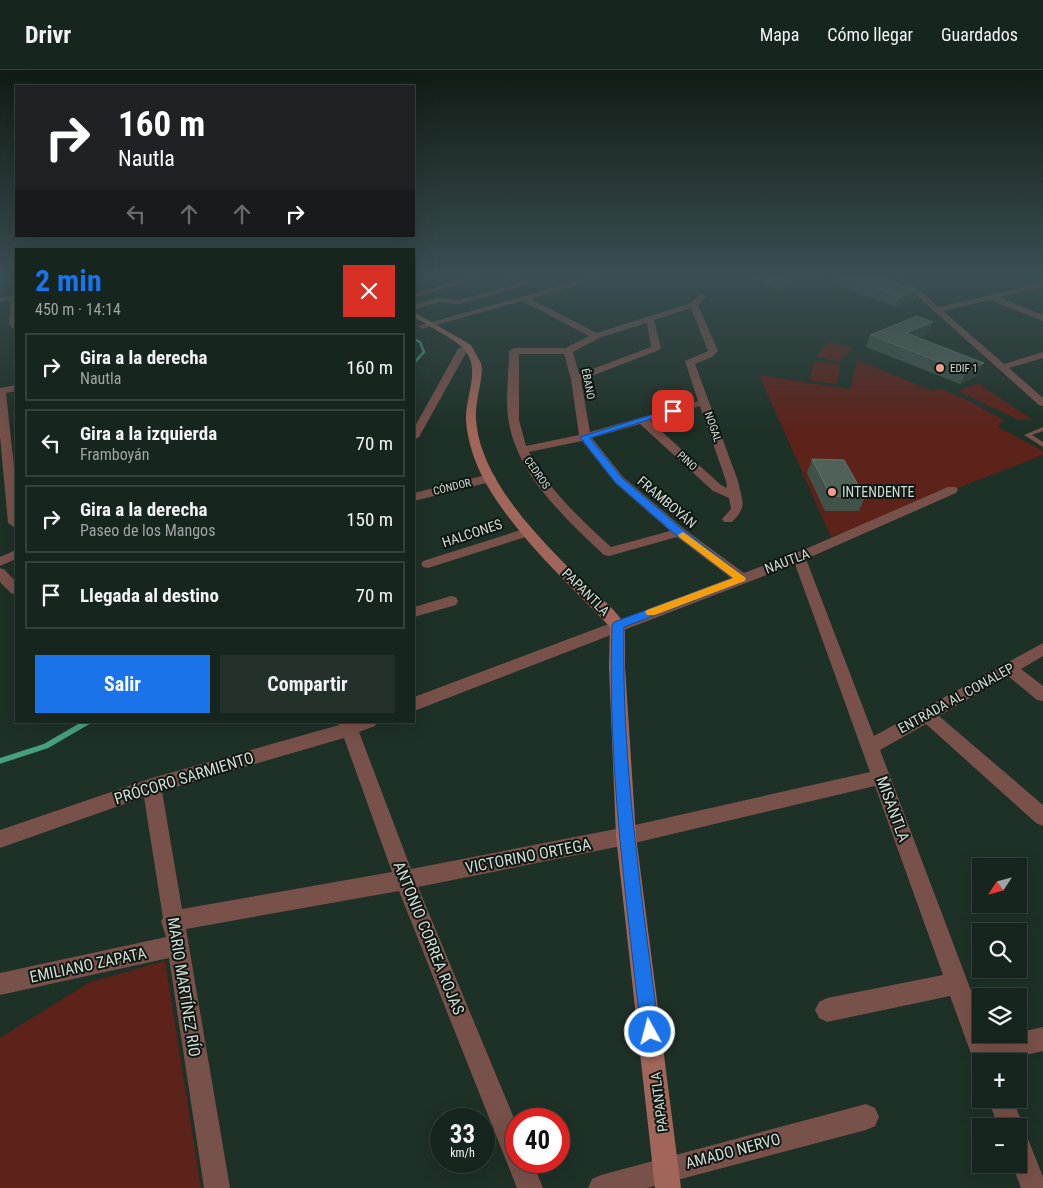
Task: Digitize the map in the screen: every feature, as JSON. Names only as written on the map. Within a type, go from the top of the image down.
[{"type":"street","points":[[427,327],[469,353]]},
{"type":"street","points":[[579,327],[596,336]]},
{"type":"street","points":[[568,351],[596,336],[624,327]]},
{"type":"street","points":[[576,379],[656,348],[652,327]]},
{"type":"street","name":"NOGAL","points":[[703,327],[713,352],[690,362],[736,497]]},
{"type":"street","points":[[958,327],[1043,403]]},
{"type":"street","name":"CEDROS","points":[[568,351],[514,351],[514,427],[521,450],[568,515],[609,552],[679,532]]},
{"type":"street","name":"ÉBANO","points":[[568,351],[576,379],[585,437]]},
{"type":"street","points":[[415,435],[456,360],[469,353]]},
{"type":"street","points":[[456,360],[465,360],[469,353]]},
{"type":"street","name":"PAPANTLA","points":[[469,353],[477,384],[471,420],[475,443],[490,478],[526,532],[618,625],[617,667],[626,836],[667,1178]]},
{"type":"street","points":[[1003,367],[1043,355]]},
{"type":"street","points":[[14,523],[0,391],[15,388]]},
{"type":"street","points":[[521,450],[585,437],[704,402]]},
{"type":"street","name":"PINO","points":[[642,420],[717,488],[736,497]]},
{"type":"street","name":"FRAMBOYÁN","points":[[585,437],[619,480],[679,532],[741,578]]},
{"type":"street","name":"CÓNDOR","points":[[415,497],[490,478]]},
{"type":"street","name":"NAUTLA","points":[[618,625],[799,557],[952,490]]},
{"type":"street","points":[[728,519],[737,510],[736,497]]},
{"type":"street","name":"HALCONES","points":[[428,564],[526,532]]},
{"type":"street","points":[[0,562],[15,554]]},
{"type":"street","name":"MISANTLA","points":[[799,557],[983,1053]]},
{"type":"street","points":[[0,574],[15,589]]},
{"type":"street","points":[[415,612],[451,601]]},
{"type":"street","points":[[415,704],[618,625]]},
{"type":"street","name":"ENTRADA AL CONALEP","points":[[870,747],[1043,649]]},
{"type":"street","points":[[1009,668],[1043,695]]},
{"type":"street","points":[[927,715],[1043,817]]},
{"type":"street","name":"PRÓCORO SARMIENTO","points":[[0,839],[152,786],[348,725]]},
{"type":"street","name":"ANTONIO CORREA ROJAS","points":[[348,725],[405,880],[505,1127]]},
{"type":"street","name":"VICTORINO ORTEGA","points":[[172,921],[405,880],[626,836],[881,777]]},
{"type":"street","name":"MARIO MARTÍNEZ RÍO","points":[[152,786],[176,946],[217,1188]]},
{"type":"street","name":"EMILIANO ZAPATA","points":[[0,984],[176,946]]},
{"type":"street","points":[[827,1010],[957,983]]},
{"type":"street","points":[[998,1053],[1043,1039]]},
{"type":"street","name":"AMADO NERVO","points":[[601,1188],[667,1178],[866,1117]]},
{"type":"street","points":[[1027,1169],[1034,1188]]},
{"type":"street","points":[[524,1173],[530,1188]]},
{"type":"lane","points":[[1043,429],[1027,435],[1043,445]]},
{"type":"shaded area","points":[[829,342],[852,348],[839,362],[816,356]]},
{"type":"shaded area","points":[[857,360],[933,391],[941,389],[971,402],[1004,420],[998,427],[1043,451],[1043,455],[831,537],[759,375],[850,389]]},
{"type":"shaded area","points":[[815,361],[841,365],[837,384],[809,380]]},
{"type":"shaded area","points":[[978,383],[1033,420],[1019,420],[958,391]]},
{"type":"shaded area","points":[[165,961],[201,1188],[0,1188],[0,1038],[90,982]]},
{"type":"building","points":[[889,327],[920,327],[906,333],[984,363],[966,372],[870,335]]},
{"type":"building","points":[[812,459],[844,460],[865,497],[831,496]]},
{"type":"waterway","points":[[415,340],[420,342],[424,352],[415,362]]},
{"type":"waterway","points":[[0,761],[46,746],[86,723]]},
{"type":"slow traffic","points":[[651,612],[741,578],[683,535]]},
{"type":"place","name":"EDIF 1","points":[[940,368]]},
{"type":"place","name":"INTENDENTE","points":[[832,492]]},
{"type":"route","points":[[650,1032],[626,836],[617,667],[618,625],[741,578],[679,532],[619,480],[585,437],[673,411]]}]
